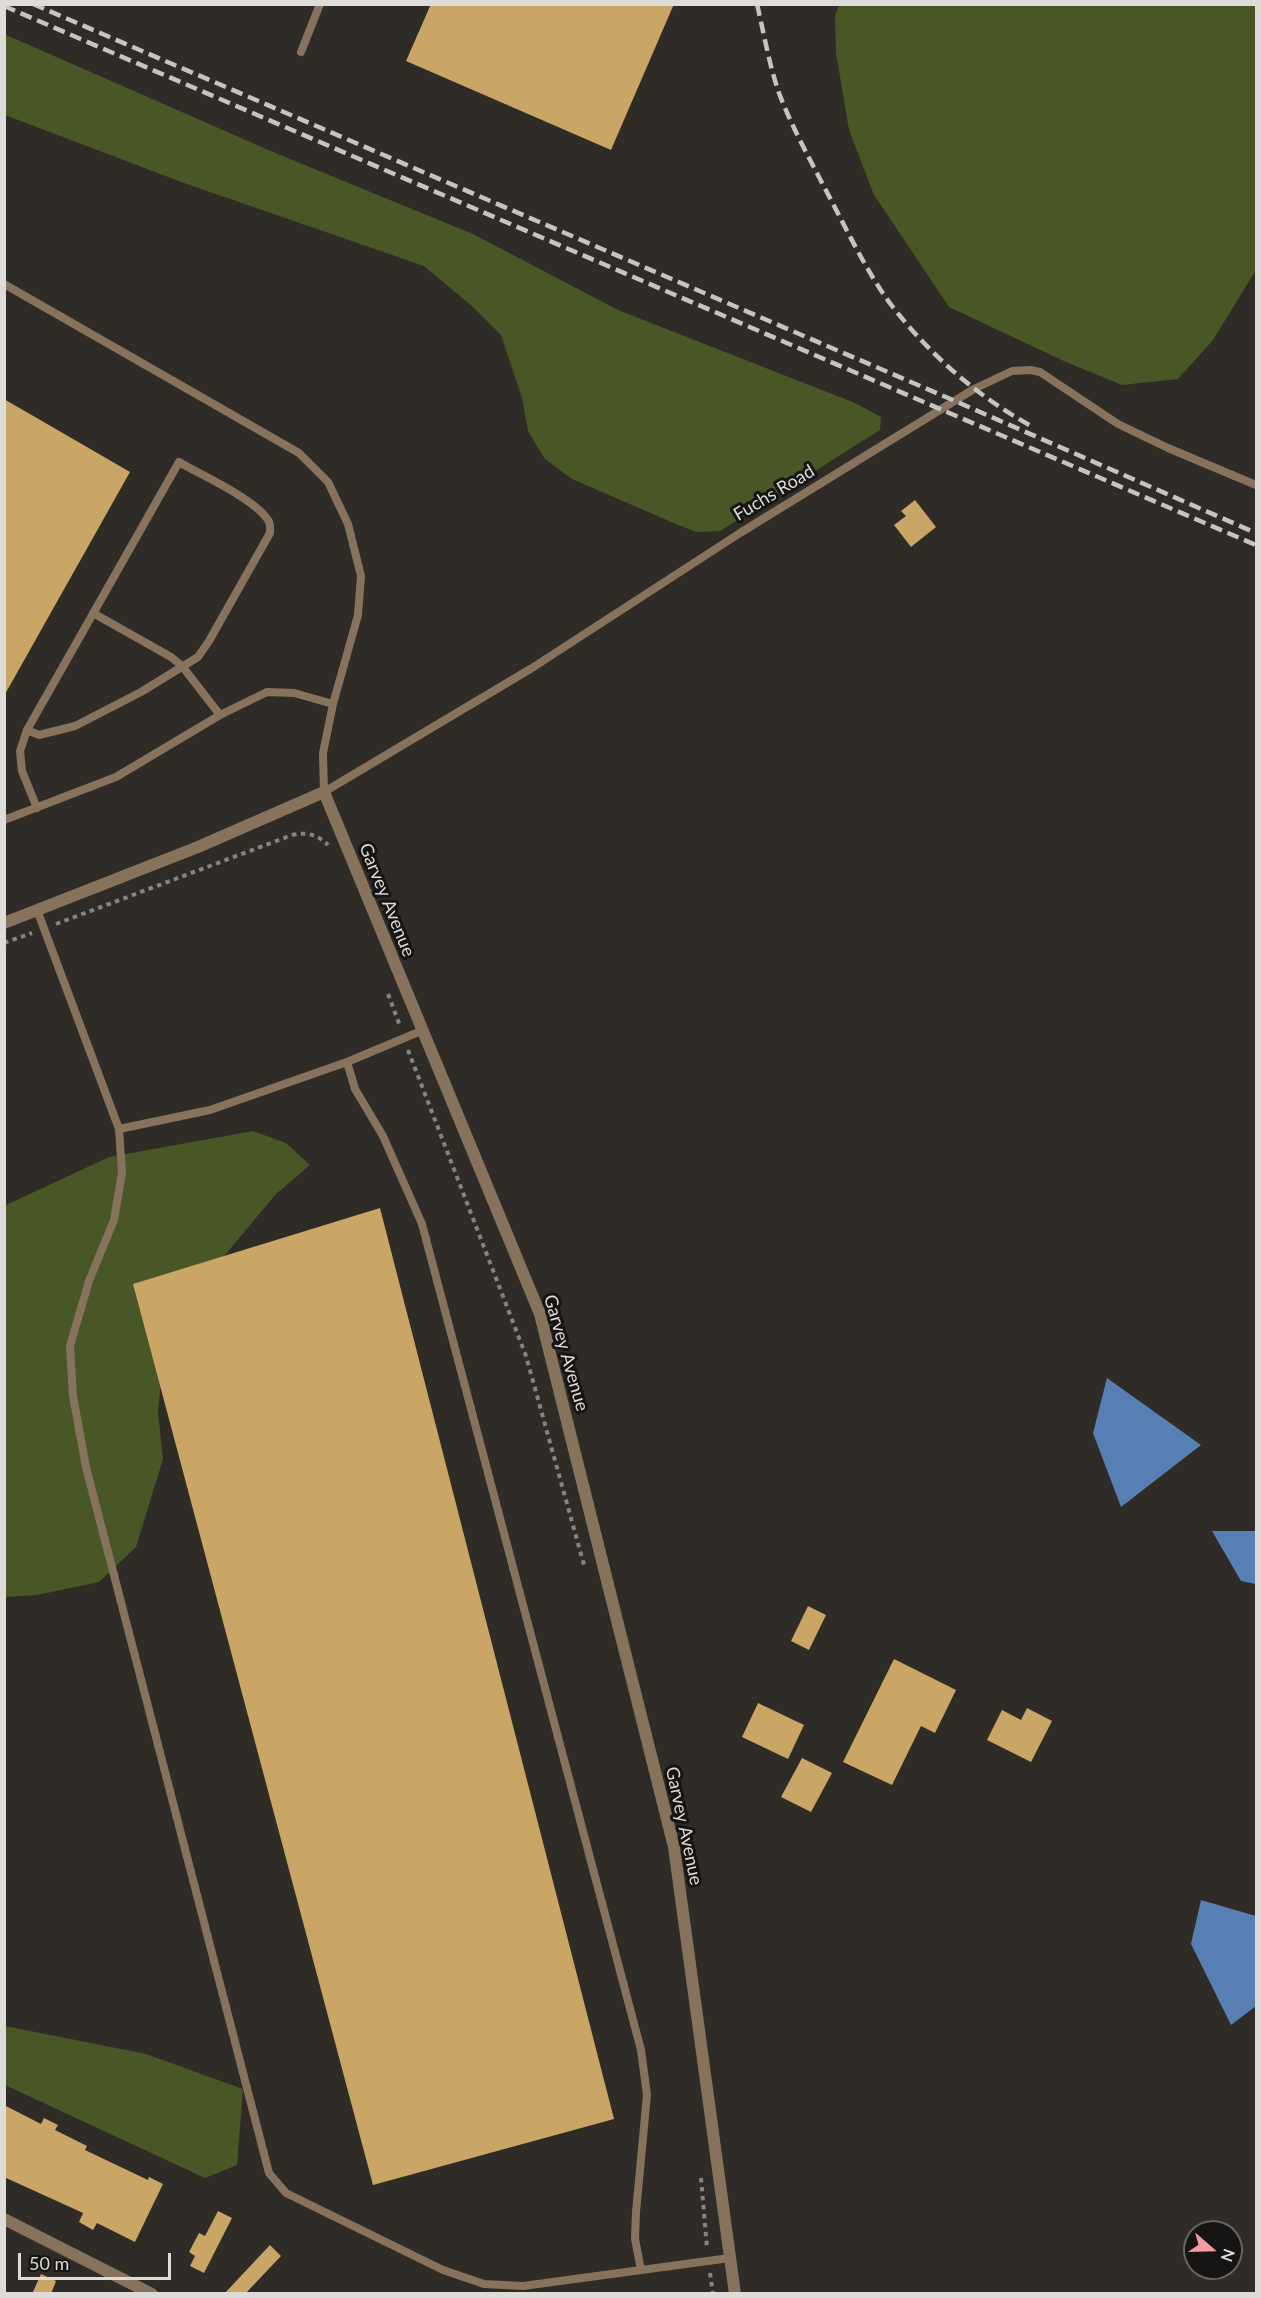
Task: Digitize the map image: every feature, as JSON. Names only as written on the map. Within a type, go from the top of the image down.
[{"type":"street","points":[[4,923],[198,847],[324,792]]},
{"type":"street","name":"Garvey Avenue","points":[[324,792],[540,1314],[674,1847],[735,2294]]},
{"type":"street","points":[[4,2219],[152,2294]]},
{"type":"lane","points":[[301,52],[320,4]]},
{"type":"lane","points":[[4,284],[299,453],[328,482],[348,524],[360,576],[358,615],[333,704],[323,753],[324,792]]},
{"type":"lane","name":"Fuchs Road","points":[[324,792],[532,668],[740,533],[955,400],[1012,371],[1040,372],[1119,424],[1167,448],[1257,484]]},
{"type":"lane","points":[[27,730],[39,735],[75,726],[141,692],[198,657],[270,533],[270,522],[263,513],[232,492],[179,462],[27,730],[20,751],[22,771],[37,808]]},
{"type":"lane","points":[[93,613],[171,657],[182,666],[220,715]]},
{"type":"lane","points":[[4,820],[116,777],[220,715],[267,692],[294,693],[333,704]]},
{"type":"lane","points":[[37,910],[119,1129],[122,1173],[114,1220],[89,1281],[70,1346],[73,1396],[86,1467],[269,2173],[286,2193],[443,2270],[484,2284],[524,2286],[730,2258]]},
{"type":"lane","points":[[119,1129],[210,1110],[347,1062],[421,1031]]},
{"type":"lane","points":[[347,1062],[355,1089],[383,1136],[422,1224],[641,2050],[647,2094],[635,2238],[641,2270]]},
{"type":"green space","points":[[839,5],[1256,5],[1256,270],[1213,340],[1178,379],[1122,385],[1066,362],[949,307],[874,195],[849,130],[836,53],[835,16]]},
{"type":"green space","points":[[4,34],[273,152],[473,234],[618,310],[855,403],[881,417],[880,430],[720,531],[696,532],[572,479],[545,459],[528,431],[522,398],[501,335],[473,307],[424,266],[184,183],[5,115]]},
{"type":"green space","points":[[253,1131],[286,1143],[310,1165],[276,1194],[199,1286],[164,1351],[158,1412],[163,1459],[136,1547],[99,1582],[37,1595],[5,1597],[4,1206],[109,1157]]},
{"type":"green space","points":[[5,2026],[146,2054],[243,2089],[237,2165],[205,2178],[5,2085]]},
{"type":"water","points":[[1107,1378],[1201,1445],[1121,1507],[1093,1433]]},
{"type":"water","points":[[1212,1531],[1256,1531],[1256,1584],[1241,1581]]},
{"type":"water","points":[[1201,1900],[1256,1916],[1256,2006],[1231,2025],[1191,1944]]},
{"type":"building","points":[[431,4],[674,4],[611,150],[406,61]]},
{"type":"building","points":[[4,399],[130,472],[4,696]]},
{"type":"building","points":[[915,500],[936,527],[911,547],[894,525],[906,516],[901,511]]},
{"type":"building","points":[[380,1208],[614,2119],[373,2185],[133,1284]]},
{"type":"building","points":[[808,1606],[826,1615],[809,1650],[791,1641]]},
{"type":"building","points":[[894,1659],[956,1690],[935,1733],[921,1726],[892,1785],[843,1762]]},
{"type":"building","points":[[758,1703],[804,1725],[788,1759],[742,1737]]},
{"type":"building","points":[[1027,1708],[1052,1721],[1031,1762],[987,1740],[1002,1710],[1021,1720]]},
{"type":"building","points":[[802,1758],[832,1773],[811,1812],[781,1797]]},
{"type":"building","points":[[4,2105],[41,2124],[44,2118],[58,2125],[55,2130],[87,2146],[85,2150],[148,2180],[149,2177],[163,2184],[135,2242],[97,2223],[93,2230],[79,2222],[83,2213],[4,2177]]},
{"type":"building","points":[[218,2211],[232,2218],[204,2273],[190,2266],[195,2256],[189,2252],[199,2233],[205,2236]]},
{"type":"building","points":[[270,2245],[281,2256],[245,2294],[224,2294]]},
{"type":"building","points":[[41,2274],[56,2281],[51,2294],[32,2294]]},
{"type":"railway","points":[[33,4],[1256,533]]},
{"type":"railway","points":[[757,4],[772,71],[785,107],[852,241],[883,294],[923,342],[956,374],[974,389],[1033,427]]},
{"type":"railway","points":[[4,6],[1256,545]]}]
